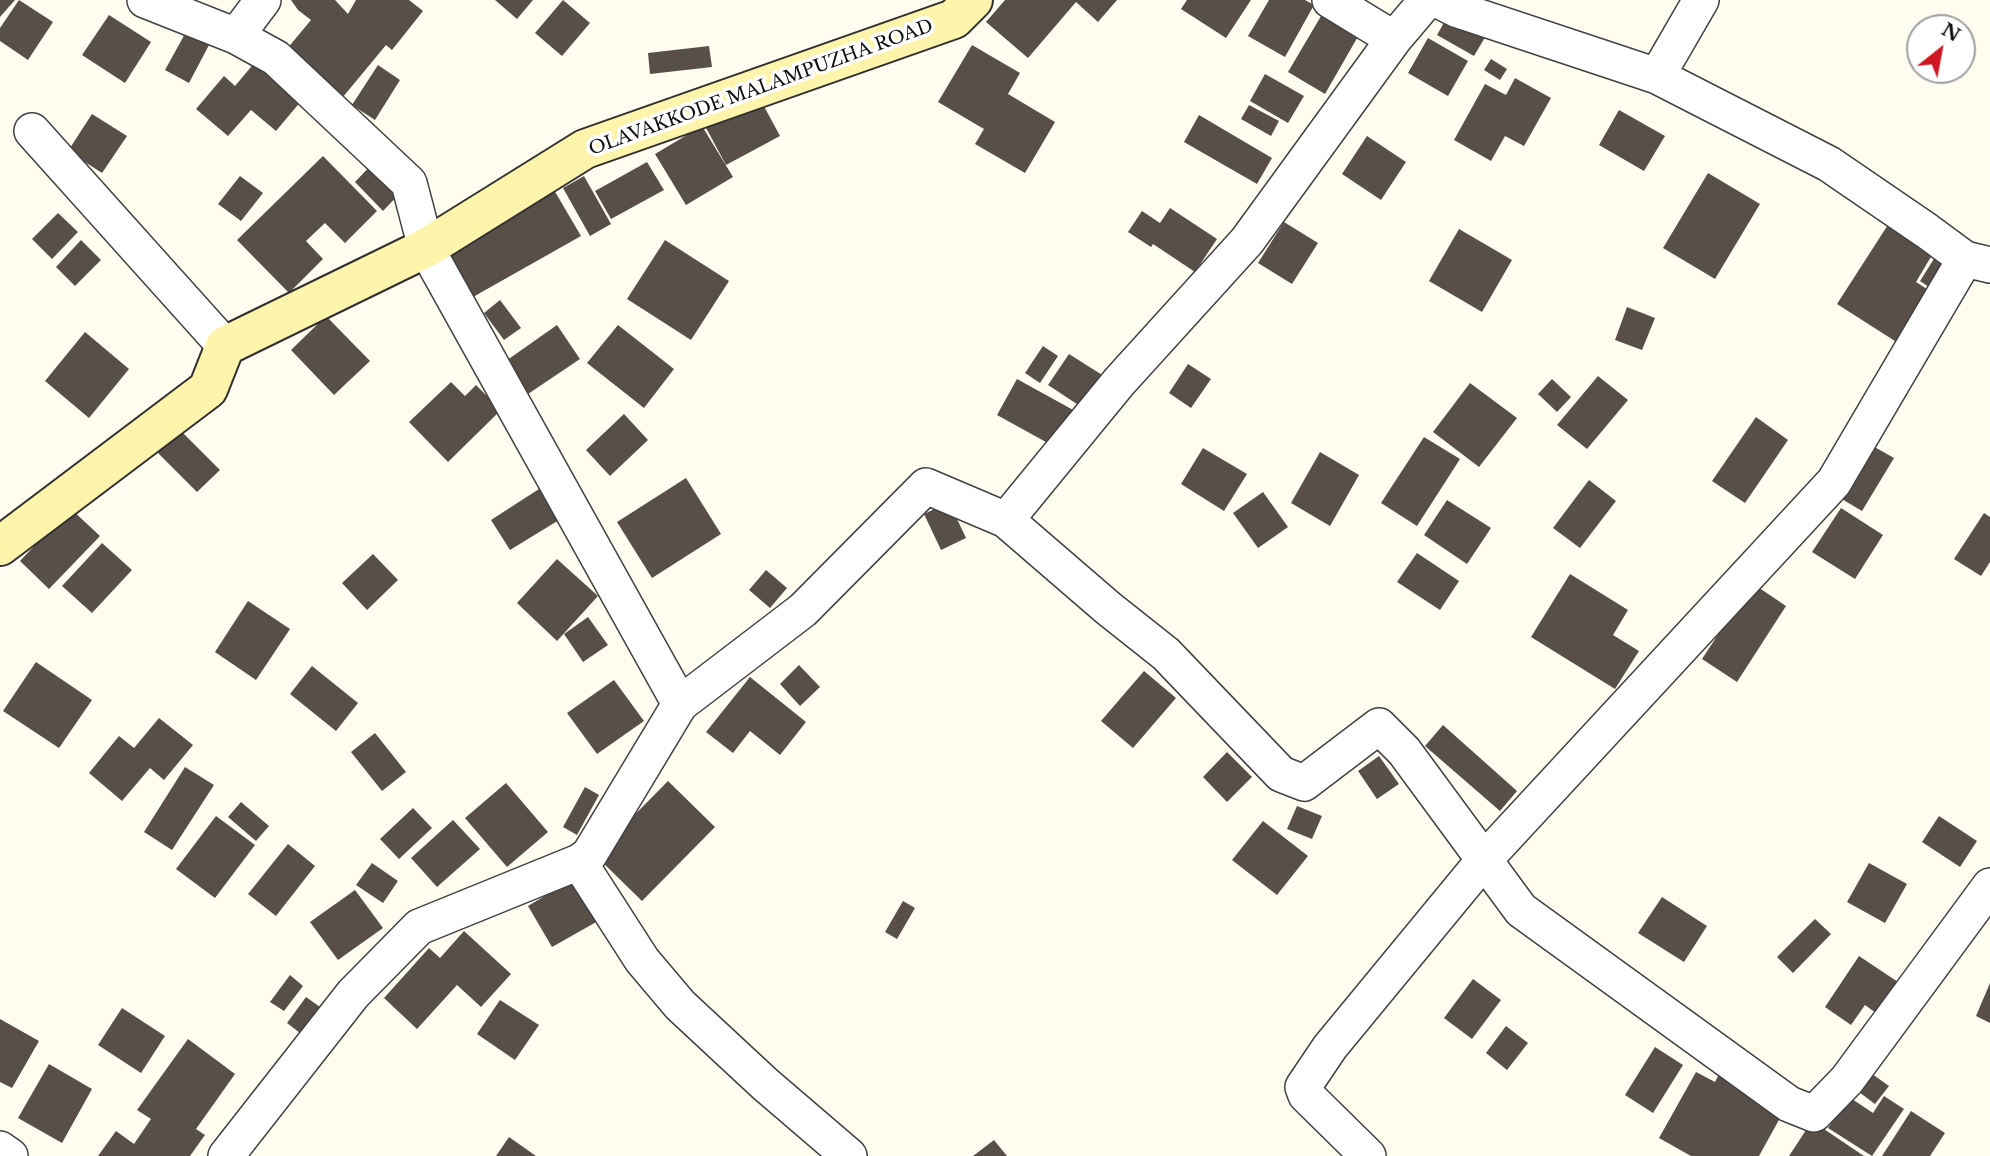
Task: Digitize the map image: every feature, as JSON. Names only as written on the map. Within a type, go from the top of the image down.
[{"type":"main road","name":"OLAVAKKODE MALAMPUZHA ROAD","points":[[225,346],[426,248],[585,149],[954,19],[972,0]]},
{"type":"main road","points":[[0,547],[208,389],[225,346]]},
{"type":"street","points":[[145,0],[236,36],[276,58],[409,183],[426,248],[680,704]]},
{"type":"street","points":[[236,36],[263,0]]},
{"type":"street","points":[[1330,0],[1394,38]]},
{"type":"street","points":[[1006,520],[1119,382],[1247,241],[1394,38],[1427,0]]},
{"type":"street","points":[[1368,1156],[1306,1096],[1303,1087],[1330,1047],[1484,860],[1833,482],[1977,262],[1829,164],[1657,76],[1458,10],[1438,0]]},
{"type":"street","points":[[1657,76],[1701,0]]},
{"type":"street","points":[[32,131],[225,346]]},
{"type":"street","points":[[226,1156],[353,994],[419,927],[579,862],[589,855],[680,704],[803,610],[926,486],[1006,520],[1108,608],[1167,654],[1280,774],[1304,783],[1379,726],[1404,751],[1521,910],[1789,1104],[1814,1114],[1847,1080],[1990,886]]},
{"type":"street","points":[[579,862],[642,960],[680,1005],[765,1084],[849,1156]]},
{"type":"street","points":[[0,1149],[10,1156]]},
{"type":"building","points":[[0,0],[15,0],[0,17]]},
{"type":"building","points":[[19,0],[53,22],[28,60],[0,41],[0,28]]},
{"type":"building","points":[[291,0],[335,0],[348,14],[356,0],[409,0],[423,11],[392,50],[386,45],[338,103],[281,56],[311,20],[298,10]]},
{"type":"building","points":[[495,0],[533,0],[517,19]]},
{"type":"building","points":[[563,0],[590,23],[562,56],[535,33]]},
{"type":"building","points":[[1005,0],[1117,0],[1098,22],[1076,2],[1028,58],[986,22]]},
{"type":"building","points":[[1187,0],[1251,0],[1226,38],[1181,9]]},
{"type":"building","points":[[1269,0],[1305,0],[1314,5],[1285,57],[1248,36]]},
{"type":"building","points":[[1324,11],[1360,33],[1325,94],[1288,72]]},
{"type":"building","points":[[1450,12],[1487,34],[1474,56],[1437,35]]},
{"type":"building","points":[[109,15],[151,42],[125,83],[82,55]]},
{"type":"building","points":[[186,32],[209,45],[189,83],[165,70]]},
{"type":"building","points":[[1428,38],[1468,61],[1448,96],[1408,73]]},
{"type":"building","points":[[972,45],[1020,73],[1008,94],[1055,122],[1025,173],[975,144],[984,129],[938,102]]},
{"type":"building","points":[[709,46],[712,67],[650,74],[648,53]]},
{"type":"building","points":[[1491,59],[1507,69],[1500,80],[1484,70]]},
{"type":"building","points":[[256,61],[302,100],[276,131],[251,110],[228,136],[196,109],[224,76],[235,86]]},
{"type":"building","points":[[378,65],[400,80],[375,120],[352,105]]},
{"type":"building","points":[[1265,74],[1304,96],[1288,123],[1250,101]]},
{"type":"building","points":[[1515,78],[1551,98],[1524,146],[1505,136],[1491,161],[1454,140],[1485,84],[1506,95]]},
{"type":"building","points":[[759,97],[780,136],[726,165],[705,126]]},
{"type":"building","points":[[1249,105],[1279,121],[1271,136],[1241,119]]},
{"type":"building","points":[[1619,110],[1665,136],[1644,171],[1599,145]]},
{"type":"building","points":[[92,114],[127,136],[102,173],[68,151]]},
{"type":"building","points":[[1199,115],[1272,158],[1257,184],[1184,142]]},
{"type":"building","points":[[702,126],[733,177],[686,205],[655,154]]},
{"type":"building","points":[[1367,136],[1406,162],[1381,200],[1342,174]]},
{"type":"building","points":[[323,156],[377,211],[345,243],[325,223],[306,241],[323,259],[289,293],[237,240]]},
{"type":"building","points":[[375,161],[404,189],[383,211],[355,182]]},
{"type":"building","points":[[647,162],[664,190],[611,219],[595,191]]},
{"type":"building","points":[[1708,173],[1760,204],[1715,279],[1663,248]]},
{"type":"building","points":[[240,176],[263,193],[241,221],[218,204]]},
{"type":"building","points":[[584,176],[611,224],[590,236],[563,188]]},
{"type":"building","points":[[554,190],[581,236],[473,297],[446,250]]},
{"type":"building","points":[[1170,208],[1217,239],[1195,272],[1153,244],[1151,247],[1128,232],[1142,211],[1160,223]]},
{"type":"building","points":[[58,213],[78,232],[52,259],[32,239]]},
{"type":"building","points":[[1893,217],[1938,245],[1916,282],[1930,291],[1898,343],[1837,304]]},
{"type":"building","points":[[1284,222],[1318,243],[1292,284],[1258,263]]},
{"type":"building","points":[[1459,229],[1512,260],[1482,312],[1429,281]]},
{"type":"building","points":[[81,240],[101,260],[75,286],[56,267]]},
{"type":"building","points":[[665,240],[729,281],[691,340],[627,299]]},
{"type":"building","points":[[1937,254],[1949,262],[1932,289],[1920,281]]},
{"type":"building","points":[[500,300],[521,328],[504,340],[484,313]]},
{"type":"building","points":[[1627,307],[1655,318],[1642,350],[1615,340]]},
{"type":"building","points":[[326,316],[370,361],[334,395],[291,350]]},
{"type":"building","points":[[557,325],[580,359],[525,396],[503,363]]},
{"type":"building","points":[[618,325],[674,369],[644,408],[587,363]]},
{"type":"building","points":[[85,332],[129,369],[89,418],[45,381]]},
{"type":"building","points":[[1043,346],[1058,356],[1040,383],[1025,373]]},
{"type":"building","points":[[1069,354],[1107,378],[1086,410],[1048,385]]},
{"type":"building","points":[[1188,364],[1211,379],[1191,408],[1169,393]]},
{"type":"building","points":[[1598,376],[1628,400],[1587,449],[1557,425]]},
{"type":"building","points":[[1017,379],[1075,411],[1055,447],[997,415]]},
{"type":"building","points":[[1552,379],[1571,397],[1557,412],[1538,394]]},
{"type":"building","points":[[451,382],[465,396],[476,385],[501,410],[448,462],[409,422]]},
{"type":"building","points":[[1470,383],[1517,418],[1479,467],[1433,432]]},
{"type":"building","points":[[624,414],[648,440],[610,476],[586,450]]},
{"type":"building","points":[[1756,417],[1788,440],[1745,503],[1712,481]]},
{"type":"building","points":[[176,426],[220,470],[197,492],[153,448]]},
{"type":"building","points":[[1424,437],[1460,459],[1417,526],[1381,503]]},
{"type":"building","points":[[1871,445],[1894,458],[1862,511],[1840,498]]},
{"type":"building","points":[[1203,448],[1247,474],[1224,511],[1181,484]]},
{"type":"building","points":[[1320,452],[1359,475],[1330,526],[1291,503]]},
{"type":"building","points":[[686,478],[721,534],[652,578],[617,522]]},
{"type":"building","points":[[1589,480],[1616,501],[1580,548],[1553,528]]},
{"type":"building","points":[[539,489],[559,520],[510,550],[491,520]]},
{"type":"building","points":[[1263,492],[1288,527],[1258,548],[1233,513]]},
{"type":"building","points":[[1447,500],[1491,528],[1467,564],[1424,535]]},
{"type":"building","points":[[949,502],[966,538],[941,550],[924,514]]},
{"type":"building","points":[[70,508],[100,536],[49,589],[20,561]]},
{"type":"building","points":[[1841,508],[1883,535],[1855,579],[1812,552]]},
{"type":"building","points":[[1984,513],[1990,517],[1990,562],[1981,576],[1954,559]]},
{"type":"building","points":[[102,543],[132,570],[92,613],[62,586]]},
{"type":"building","points":[[1417,553],[1459,581],[1440,610],[1397,582]]},
{"type":"building","points":[[373,554],[398,580],[367,610],[342,583]]},
{"type":"building","points":[[557,559],[598,596],[557,641],[517,603]]},
{"type":"building","points":[[766,570],[787,588],[770,608],[749,590]]},
{"type":"building","points":[[1570,574],[1628,610],[1613,635],[1639,651],[1615,689],[1531,637]]},
{"type":"building","points":[[1752,583],[1786,606],[1737,682],[1702,659]]},
{"type":"building","points":[[248,601],[290,629],[256,680],[215,652]]},
{"type":"building","points":[[588,617],[608,645],[583,662],[564,634]]},
{"type":"building","points":[[36,662],[92,700],[59,748],[3,711]]},
{"type":"building","points":[[799,665],[820,687],[800,706],[780,684]]},
{"type":"building","points":[[312,666],[358,703],[336,731],[290,694]]},
{"type":"building","points":[[1144,671],[1176,698],[1133,748],[1101,721]]},
{"type":"building","points":[[750,677],[806,722],[780,755],[750,731],[733,753],[706,732]]},
{"type":"building","points":[[614,680],[644,721],[597,754],[567,713]]},
{"type":"building","points":[[159,718],[193,745],[164,780],[150,768],[122,801],[89,773],[119,736],[134,748]]},
{"type":"building","points":[[1443,725],[1517,791],[1500,811],[1425,746]]},
{"type":"building","points":[[375,733],[406,772],[382,791],[351,752]]},
{"type":"building","points":[[1227,752],[1252,777],[1227,802],[1203,777]]},
{"type":"building","points":[[1379,756],[1399,784],[1377,799],[1358,771]]},
{"type":"building","points":[[185,767],[214,785],[172,850],[144,832]]},
{"type":"building","points":[[668,781],[715,827],[642,901],[595,855]]},
{"type":"building","points":[[506,783],[548,832],[507,867],[465,818]]},
{"type":"building","points":[[585,787],[599,795],[577,835],[563,827]]},
{"type":"building","points":[[241,802],[269,826],[256,841],[228,817]]},
{"type":"building","points":[[1297,806],[1322,816],[1312,839],[1287,829]]},
{"type":"building","points":[[413,808],[432,828],[399,859],[380,839]]},
{"type":"building","points":[[216,816],[255,845],[215,898],[176,869]]},
{"type":"building","points":[[1939,816],[1977,841],[1960,867],[1922,842]]},
{"type":"building","points":[[453,820],[480,849],[437,887],[411,858]]},
{"type":"building","points":[[1263,821],[1308,856],[1277,895],[1232,860]]},
{"type":"building","points":[[288,844],[315,866],[276,916],[248,894]]},
{"type":"building","points":[[372,863],[398,881],[383,903],[356,885]]},
{"type":"building","points":[[1869,863],[1907,884],[1885,923],[1847,902]]},
{"type":"building","points":[[573,879],[598,921],[552,947],[528,906]]},
{"type":"building","points":[[355,890],[383,928],[338,960],[310,922]]},
{"type":"building","points":[[1662,897],[1707,926],[1684,962],[1638,933]]},
{"type":"building","points":[[903,901],[915,908],[897,939],[885,932]]},
{"type":"building","points":[[1815,919],[1831,934],[1793,973],[1777,957]]},
{"type":"building","points":[[464,931],[511,974],[481,1007],[457,985],[417,1029],[384,998],[429,948],[440,958]]},
{"type":"building","points":[[1859,956],[1901,984],[1880,1016],[1865,1005],[1851,1025],[1825,1007]]},
{"type":"building","points":[[290,975],[303,986],[284,1011],[270,1002]]},
{"type":"building","points":[[1473,979],[1501,1000],[1472,1039],[1444,1018]]},
{"type":"building","points":[[1990,983],[1990,1023],[1976,1016]]},
{"type":"building","points":[[306,997],[320,1007],[300,1033],[287,1023]]},
{"type":"building","points":[[500,1000],[539,1025],[515,1060],[477,1034]]},
{"type":"building","points":[[122,1008],[165,1036],[141,1073],[98,1045]]},
{"type":"building","points":[[0,1019],[39,1041],[12,1088],[0,1082]]},
{"type":"building","points":[[1506,1026],[1528,1043],[1507,1070],[1486,1053]]},
{"type":"building","points":[[188,1039],[235,1074],[196,1129],[205,1135],[190,1156],[98,1156],[116,1131],[134,1144],[151,1119],[137,1110]]},
{"type":"building","points":[[1655,1047],[1683,1065],[1653,1113],[1625,1095]]},
{"type":"building","points":[[49,1064],[92,1089],[62,1143],[18,1118]]},
{"type":"building","points":[[1868,1071],[1889,1086],[1875,1104],[1855,1089]]},
{"type":"building","points":[[1696,1072],[1715,1082],[1720,1072],[1785,1109],[1759,1156],[1691,1156],[1659,1138]]},
{"type":"building","points":[[1884,1096],[1904,1109],[1872,1156],[1828,1128],[1849,1097],[1873,1113]]},
{"type":"building","points":[[1911,1111],[1945,1133],[1930,1156],[1882,1156]]},
{"type":"building","points":[[1812,1121],[1864,1156],[1789,1156]]},
{"type":"building","points":[[509,1137],[536,1156],[496,1156]]},
{"type":"building","points":[[994,1140],[1007,1156],[973,1156]]}]
